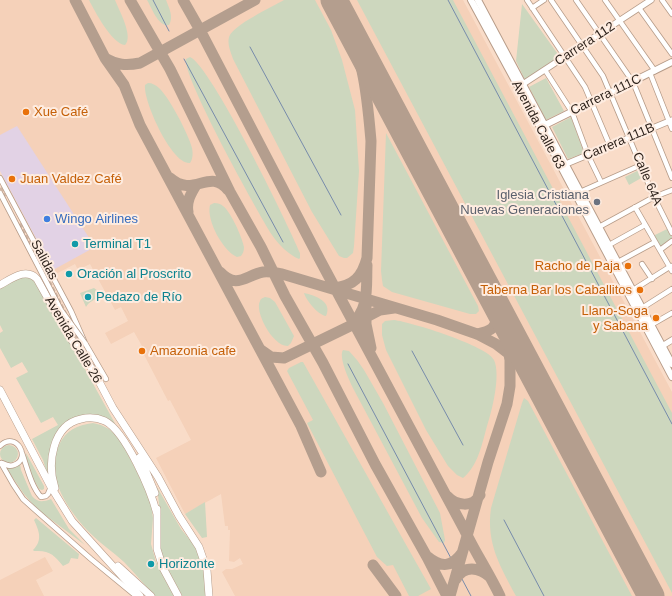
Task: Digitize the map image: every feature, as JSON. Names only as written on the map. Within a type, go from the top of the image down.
[{"type":"main road","name":"Avenida Calle 63","points":[[471,0],[521,86]]},
{"type":"main road","name":"Avenida Calle 63","points":[[478,0],[542,126],[671,367],[672,377]]},
{"type":"main road","name":"Carrera 111C","points":[[542,126],[652,72],[672,64]]},
{"type":"main road","name":"Avenida Calle 63","points":[[542,126],[566,164],[633,290],[651,325],[660,348]]},
{"type":"main road","name":"Avenida Calle 26","points":[[0,285],[23,274],[30,274],[36,277],[70,336],[94,372],[130,436],[158,477],[179,516],[199,547],[207,570],[209,596]]},
{"type":"main road","points":[[0,390],[51,487],[72,522],[140,596]]},
{"type":"main road","points":[[62,506],[52,476],[51,459],[54,447],[60,434],[68,425],[77,419],[91,418],[106,422],[122,438],[149,491],[157,514]]},
{"type":"main road","name":"Avenida Calle 26","points":[[130,436],[154,489],[157,502],[156,549],[163,568],[178,596]]},
{"type":"main road","points":[[84,536],[152,596]]},
{"type":"street","points":[[527,0],[585,87],[593,102],[610,146]]},
{"type":"street","points":[[532,8],[544,0]]},
{"type":"street","name":"Calle 64A","points":[[551,0],[603,76],[654,197],[672,233]]},
{"type":"street","points":[[576,0],[633,82],[672,178]]},
{"type":"street","name":"Carrera 112","points":[[521,86],[651,0]]},
{"type":"street","points":[[662,0],[672,14]]},
{"type":"street","points":[[607,1],[652,72],[672,129]]},
{"type":"street","points":[[639,8],[672,54]]},
{"type":"street","points":[[545,70],[572,112],[588,155],[601,182]]},
{"type":"street","name":"Carrera 111B","points":[[566,164],[670,120]]},
{"type":"street","points":[[580,192],[641,165]]},
{"type":"street","name":"Salidas","points":[[0,178],[71,311],[85,343]]},
{"type":"street","points":[[599,227],[654,197],[672,190]]},
{"type":"street","name":"Salidas","points":[[0,193],[61,310],[85,343],[106,379]]},
{"type":"street","points":[[633,290],[671,268],[635,207]]},
{"type":"street","points":[[609,245],[646,225]]},
{"type":"street","points":[[660,250],[672,241]]},
{"type":"street","points":[[618,262],[655,242]]},
{"type":"street","points":[[642,264],[652,279]]},
{"type":"street","points":[[642,308],[672,289]]},
{"type":"street","points":[[651,325],[672,312]]},
{"type":"street","points":[[660,348],[672,340]]},
{"type":"street","points":[[0,439],[19,445],[38,493],[41,496],[46,496],[51,487]]},
{"type":"street","points":[[0,446],[7,442]]},
{"type":"street","points":[[1,462],[9,466],[13,466],[20,461],[22,453]]},
{"type":"street","points":[[1,462],[24,499],[32,508],[136,596]]},
{"type":"shaded area","points":[[0,0],[463,0],[672,392],[672,596],[235,596],[222,572],[226,569],[232,569],[243,564],[240,558],[234,562],[229,561],[230,530],[228,530],[228,526],[225,526],[221,494],[185,514],[156,458],[191,440],[170,400],[168,401],[140,347],[142,346],[134,332],[111,344],[105,333],[128,321],[121,307],[115,310],[90,264],[78,270],[75,264],[56,274],[0,169]]},
{"type":"shaded area","points":[[17,126],[95,247],[53,270],[0,171],[0,135]]},
{"type":"shaded area","points":[[45,557],[53,571],[36,580],[44,596],[0,596],[0,580]]},
{"type":"green space","points":[[89,0],[115,0],[127,30],[128,36],[125,45],[120,43],[109,33]]},
{"type":"green space","points":[[147,0],[166,0],[171,16],[169,25],[165,25],[159,20]]},
{"type":"green space","points":[[284,0],[315,0],[331,30],[342,60],[355,110],[359,171],[354,246],[353,253],[347,258],[339,256],[312,212],[233,59],[228,43],[232,32],[238,27]]},
{"type":"green space","points":[[357,0],[453,0],[672,413],[672,593]]},
{"type":"green space","points":[[522,4],[560,57],[525,80],[516,61]]},
{"type":"green space","points":[[190,57],[200,67],[231,115],[293,237],[300,253],[299,259],[288,252],[274,238],[222,145],[188,71],[186,59]]},
{"type":"green space","points":[[546,78],[564,111],[546,120],[529,87]]},
{"type":"green space","points":[[151,83],[159,88],[168,99],[178,116],[192,148],[192,160],[190,163],[183,161],[175,154],[160,131],[146,93],[145,85]]},
{"type":"green space","points":[[571,117],[584,153],[568,159],[552,127]]},
{"type":"green space","points":[[386,133],[478,306],[479,311],[476,314],[470,314],[392,292],[383,286],[381,271]]},
{"type":"green space","points":[[639,170],[643,177],[629,185],[625,177]]},
{"type":"green space","points":[[214,203],[222,205],[226,209],[236,225],[244,247],[241,256],[237,257],[232,254],[221,242],[213,226],[209,211],[210,205]]},
{"type":"green space","points":[[667,229],[672,239],[660,248],[653,236]]},
{"type":"green space","points":[[28,277],[35,279],[117,427],[106,420],[71,421],[48,459],[51,486],[43,460],[32,439],[58,425],[53,417],[41,423],[16,378],[28,372],[22,362],[11,368],[0,348],[0,333],[3,331],[0,325],[0,289],[19,278]]},
{"type":"green space","points":[[94,288],[98,291],[99,295],[86,307],[80,293]]},
{"type":"green space","points":[[304,293],[318,297],[325,303],[328,311],[326,316],[319,313],[313,307]]},
{"type":"green space","points":[[265,297],[270,298],[275,302],[294,336],[288,346],[282,345],[276,341],[262,320],[259,306],[261,299]]},
{"type":"green space","points":[[394,320],[432,330],[464,342],[489,354],[494,360],[497,375],[491,411],[479,454],[468,473],[463,478],[457,475],[448,466],[426,430],[386,350],[382,335],[382,324],[385,321]]},
{"type":"green space","points":[[343,350],[349,351],[357,360],[383,403],[440,513],[445,540],[444,543],[439,542],[422,518],[354,390],[343,364]]},
{"type":"green space","points":[[303,362],[431,589],[418,596],[409,596],[393,565],[387,566],[377,557],[307,423],[313,420],[287,371],[289,368]]},
{"type":"green space","points":[[524,398],[528,401],[632,596],[516,596],[500,564],[492,543],[490,521],[491,508]]},
{"type":"green space","points":[[93,423],[109,429],[120,439],[150,497],[153,518],[151,544],[156,562],[174,596],[155,596],[124,562],[95,538],[83,525],[67,505],[61,493],[54,469],[55,457],[59,445],[65,436],[73,429],[82,425]]},
{"type":"green space","points":[[9,445],[15,448],[18,454],[15,460],[9,463],[3,460],[0,454],[3,448]]},
{"type":"green space","points":[[26,453],[44,486],[44,489],[42,490],[39,489],[30,471]]},
{"type":"green space","points":[[20,464],[32,496],[36,500],[41,501],[51,499],[69,529],[85,545],[37,509],[24,494],[6,468],[13,468]]},
{"type":"green space","points":[[157,487],[181,529],[194,545],[202,559],[207,596],[182,596],[160,555],[159,504]]},
{"type":"green space","points":[[205,502],[207,537],[202,538],[185,514]]},
{"type":"green space","points":[[36,518],[79,554],[78,559],[71,558],[69,563],[63,566],[48,552],[34,551],[33,550],[39,539],[39,532],[34,520]]},
{"type":"waterway","points":[[153,0],[169,31]]},
{"type":"waterway","points":[[448,0],[672,424]]},
{"type":"waterway","points":[[250,47],[341,215]]},
{"type":"waterway","points":[[184,59],[283,242]]},
{"type":"waterway","points":[[412,351],[463,445]]},
{"type":"waterway","points":[[348,364],[471,596]]},
{"type":"waterway","points":[[504,520],[544,596]]},
{"type":"taxiway","points":[[75,0],[105,58],[124,85],[140,125],[301,426],[321,472]]},
{"type":"taxiway","points":[[130,0],[170,69],[230,192],[261,247],[285,296],[323,363],[375,464],[447,596]]},
{"type":"taxiway","points":[[183,0],[500,596]]},
{"type":"taxiway","points":[[105,58],[122,64],[140,63],[255,0]]},
{"type":"taxiway","points":[[335,288],[347,285],[356,279],[363,270],[367,258],[371,141],[367,97],[362,71],[355,48],[340,10]]},
{"type":"taxiway","points":[[170,178],[179,184],[187,186],[214,181],[221,184],[228,190]]},
{"type":"taxiway","points":[[188,212],[188,201],[196,185]]},
{"type":"taxiway","points":[[261,350],[271,357],[284,358],[350,326],[361,313],[366,298],[367,265]]},
{"type":"taxiway","points":[[220,272],[226,277],[237,281],[263,272],[282,274],[437,320],[477,334],[496,344],[509,354],[529,375],[543,394]]},
{"type":"taxiway","points":[[366,305],[366,324],[371,348]]},
{"type":"taxiway","points":[[361,320],[380,310],[394,308]]},
{"type":"taxiway","points":[[477,334],[491,329],[495,325],[500,311]]},
{"type":"taxiway","points":[[450,596],[488,462],[507,404],[510,386],[510,360],[502,316]]},
{"type":"taxiway","points":[[447,496],[460,504],[469,504],[480,495]]},
{"type":"taxiway","points":[[428,557],[437,563],[446,564],[454,561],[462,553]]},
{"type":"taxiway","points":[[373,565],[396,596]]},
{"type":"taxiway","points":[[456,579],[463,571],[472,569],[481,571],[490,577]]},
{"type":"runway","points":[[334,0],[651,596]]},
{"type":"tunnel","points":[[0,188],[4,197]]},
{"type":"tunnel","points":[[19,224],[65,314]]},
{"type":"tunnel","points":[[60,311],[77,339]]},
{"type":"tunnel","points":[[71,316],[79,339]]},
{"type":"tunnel","points":[[77,336],[81,346]]},
{"type":"place","name":"Xue Café","points":[[26,112]]},
{"type":"place","name":"Juan Valdez Café","points":[[12,179]]},
{"type":"place","name":"Iglesia Cristiana Nuevas Generaciones","points":[[597,202]]},
{"type":"place","name":"Wingo Airlines","points":[[47,219]]},
{"type":"place","name":"Terminal T1","points":[[75,244]]},
{"type":"place","name":"Racho de Paja","points":[[628,266]]},
{"type":"place","name":"Oración al Proscrito","points":[[69,274]]},
{"type":"place","name":"Taberna Bar los Caballitos","points":[[640,290]]},
{"type":"place","name":"Pedazo de Río","points":[[88,297]]},
{"type":"place","name":"Llano-Soga y Sabana","points":[[656,318]]},
{"type":"place","name":"Amazonia cafe","points":[[142,351]]},
{"type":"place","name":"Horizonte","points":[[151,564]]}]
